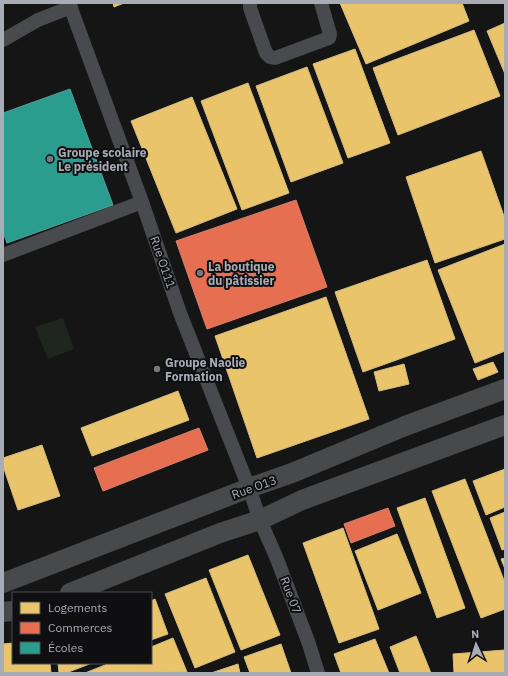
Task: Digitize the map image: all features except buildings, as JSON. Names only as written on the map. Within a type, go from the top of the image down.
[{"type":"main road","name":"Rue O13","points":[[3,583],[249,488],[292,473],[405,426],[505,389]]},
{"type":"main road","points":[[72,592],[220,532],[260,520],[302,500],[505,425]]},
{"type":"street","points":[[250,3],[250,8],[266,53],[270,57],[275,58],[329,38],[330,34],[321,3]]},
{"type":"street","points":[[3,40],[38,20],[70,5]]},
{"type":"street","name":"Rue O111","points":[[70,5],[142,202],[180,313],[249,488],[260,520]]},
{"type":"street","points":[[3,255],[142,202]]},
{"type":"street","name":"Rue 07","points":[[260,520],[277,559],[309,644],[318,673]]},
{"type":"shaded area","points":[[63,318],[74,349],[48,359],[35,327]]},
{"type":"place","name":"Groupe scolaire Le président","points":[[50,159]]},
{"type":"place","name":"La boutique du pâtissier","points":[[200,273]]},
{"type":"place","name":"Groupe Naolie Formation","points":[[157,369]]}]
